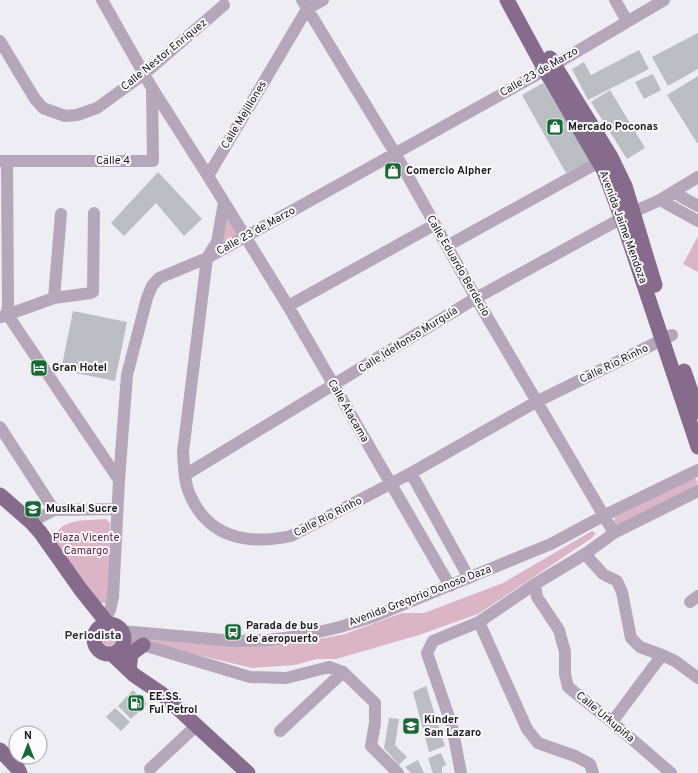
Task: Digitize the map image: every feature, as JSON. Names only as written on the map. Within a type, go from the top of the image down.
[{"type":"main road","name":"Avenida Jaime Mendoza","points":[[507,0],[549,67],[611,157],[625,186],[628,216]]},
{"type":"main road","name":"Avenida Jaime Mendoza","points":[[517,0],[549,67],[628,216],[667,337],[698,412]]},
{"type":"main road","name":"Avenida Jaime Mendoza","points":[[691,395],[698,446]]},
{"type":"main road","points":[[0,495],[31,522],[40,532],[81,590],[112,629],[121,649],[112,654],[103,653],[96,647],[94,637],[96,632],[112,629]]},
{"type":"main road","points":[[129,670],[131,654],[143,645]]},
{"type":"main road","points":[[112,654],[134,675],[162,694],[248,773]]},
{"type":"main road","points":[[0,750],[20,773]]},
{"type":"street","points":[[102,0],[152,88],[245,237]]},
{"type":"street","name":"Calle Mejillones","points":[[208,176],[305,5],[323,0]]},
{"type":"street","points":[[615,0],[627,21]]},
{"type":"street","name":"Calle 23 de Marzo","points":[[112,629],[110,610],[113,597],[117,509],[127,375],[147,298],[152,286],[159,278],[207,258],[549,67],[664,0]]},
{"type":"street","name":"Calle Nestor Enriquez","points":[[0,41],[43,108],[65,116],[77,115],[97,108],[144,74],[224,5]]},
{"type":"street","name":"Calle Eduardo Berdecio","points":[[305,5],[396,153],[434,225],[536,402],[614,533]]},
{"type":"street","name":"Calle 4","points":[[3,161],[153,161],[152,88]]},
{"type":"street","points":[[3,161],[8,304],[3,316]]},
{"type":"street","points":[[447,246],[599,162]]},
{"type":"street","name":"Calle Idelfonso Murguía","points":[[185,475],[476,298],[660,200],[698,177]]},
{"type":"street","points":[[673,192],[698,206]]},
{"type":"street","points":[[660,200],[698,221]]},
{"type":"street","name":"Calle Rio Rinho","points":[[224,202],[217,242],[207,258],[183,452],[185,475],[190,494],[198,510],[207,520],[221,531],[233,537],[255,540],[276,540],[291,536],[412,473],[536,402],[667,337]]},
{"type":"street","points":[[3,316],[54,298],[93,292],[94,213]]},
{"type":"street","points":[[54,298],[61,214]]},
{"type":"street","points":[[288,306],[434,225]]},
{"type":"street","name":"Calle Atacama","points":[[245,237],[288,306],[450,586]]},
{"type":"street","points":[[3,316],[119,480]]},
{"type":"street","points":[[0,427],[54,510]]},
{"type":"street","name":"Avenida Gregorio Donoso Daza","points":[[112,629],[234,641],[268,640],[301,636],[340,627],[375,616],[551,544],[603,516],[698,470]]},
{"type":"street","points":[[412,473],[469,578]]},
{"type":"street","points":[[461,773],[452,726],[427,653],[433,641],[479,622],[535,584],[585,554],[614,533],[698,491]]},
{"type":"street","points":[[31,522],[54,510],[117,509]]},
{"type":"street","points":[[585,554],[603,574],[617,581],[622,592],[631,638],[640,647],[675,661],[698,678]]},
{"type":"street","name":"Calle Urkupiña","points":[[535,584],[537,597],[559,630],[565,652],[565,674],[568,686],[671,773]]},
{"type":"street","points":[[479,622],[527,729],[538,743],[575,756],[590,764],[593,773]]},
{"type":"street","points":[[112,629],[143,645],[250,677],[286,678],[329,667],[343,672],[375,703],[375,723],[371,746],[398,773]]},
{"type":"street","points":[[612,722],[662,655]]},
{"type":"street","points":[[280,731],[343,672]]},
{"type":"street","points":[[150,769],[196,726]]},
{"type":"green space","points":[[225,213],[238,234],[236,238],[222,243]]},
{"type":"green space","points":[[698,236],[698,272],[683,264]]},
{"type":"green space","points":[[693,477],[697,480],[698,488],[621,525],[616,525],[614,521],[615,517]]},
{"type":"green space","name":"Plaza Vicente Camargo","points":[[106,519],[110,523],[108,598],[105,603],[99,603],[55,542],[56,534],[60,528],[66,524]]},
{"type":"green space","points":[[592,531],[596,533],[592,538],[478,614],[419,635],[336,659],[317,659],[295,665],[252,668],[139,641],[142,636],[267,645],[309,641],[345,634],[402,613],[424,613],[503,583]]},
{"type":"green space","points":[[106,632],[112,632],[116,636],[116,642],[112,646],[106,646],[102,642],[102,636]]},
{"type":"building","points":[[698,33],[698,69],[668,86],[652,57]]},
{"type":"building","points":[[639,50],[649,69],[588,100],[572,69],[584,62],[591,75]]},
{"type":"building","points":[[653,74],[661,90],[644,99],[635,82]]},
{"type":"building","points":[[698,76],[698,143],[697,143],[667,95]]},
{"type":"building","name":"Mercado Poconas","points":[[543,83],[591,160],[566,173],[522,95]]},
{"type":"building","points":[[610,90],[645,148],[627,159],[591,102]]},
{"type":"building","points":[[158,172],[202,219],[184,236],[156,203],[124,236],[111,223]]},
{"type":"building","points":[[73,311],[127,322],[115,381],[61,370]]},
{"type":"building","points":[[426,686],[445,746],[429,752],[413,692]]},
{"type":"building","points":[[133,690],[147,704],[131,719],[118,706]]},
{"type":"building","points":[[115,708],[130,722],[121,731],[106,717]]},
{"type":"building","points":[[389,718],[399,719],[395,745],[407,757],[399,765],[384,748]]},
{"type":"building","points":[[441,753],[446,765],[442,767],[442,773],[433,773],[428,758]]},
{"type":"building","points":[[418,760],[424,773],[411,773],[405,767]]},
{"type":"place","name":"Mercado Poconas","points":[[555,127]]},
{"type":"place","name":"Comercio Alpher","points":[[393,171]]},
{"type":"place","name":"Gran Hotel","points":[[39,368]]},
{"type":"place","name":"Musikal Sucre","points":[[33,509]]},
{"type":"place","name":"Parada de bus de aeropuerto","points":[[233,632]]},
{"type":"place","name":"EE.SS. Ful Petrol","points":[[136,703]]},
{"type":"place","name":"Kinder San Lazaro","points":[[411,726]]},
{"type":"district","name":"Periodista","points":[[93,636]]}]
